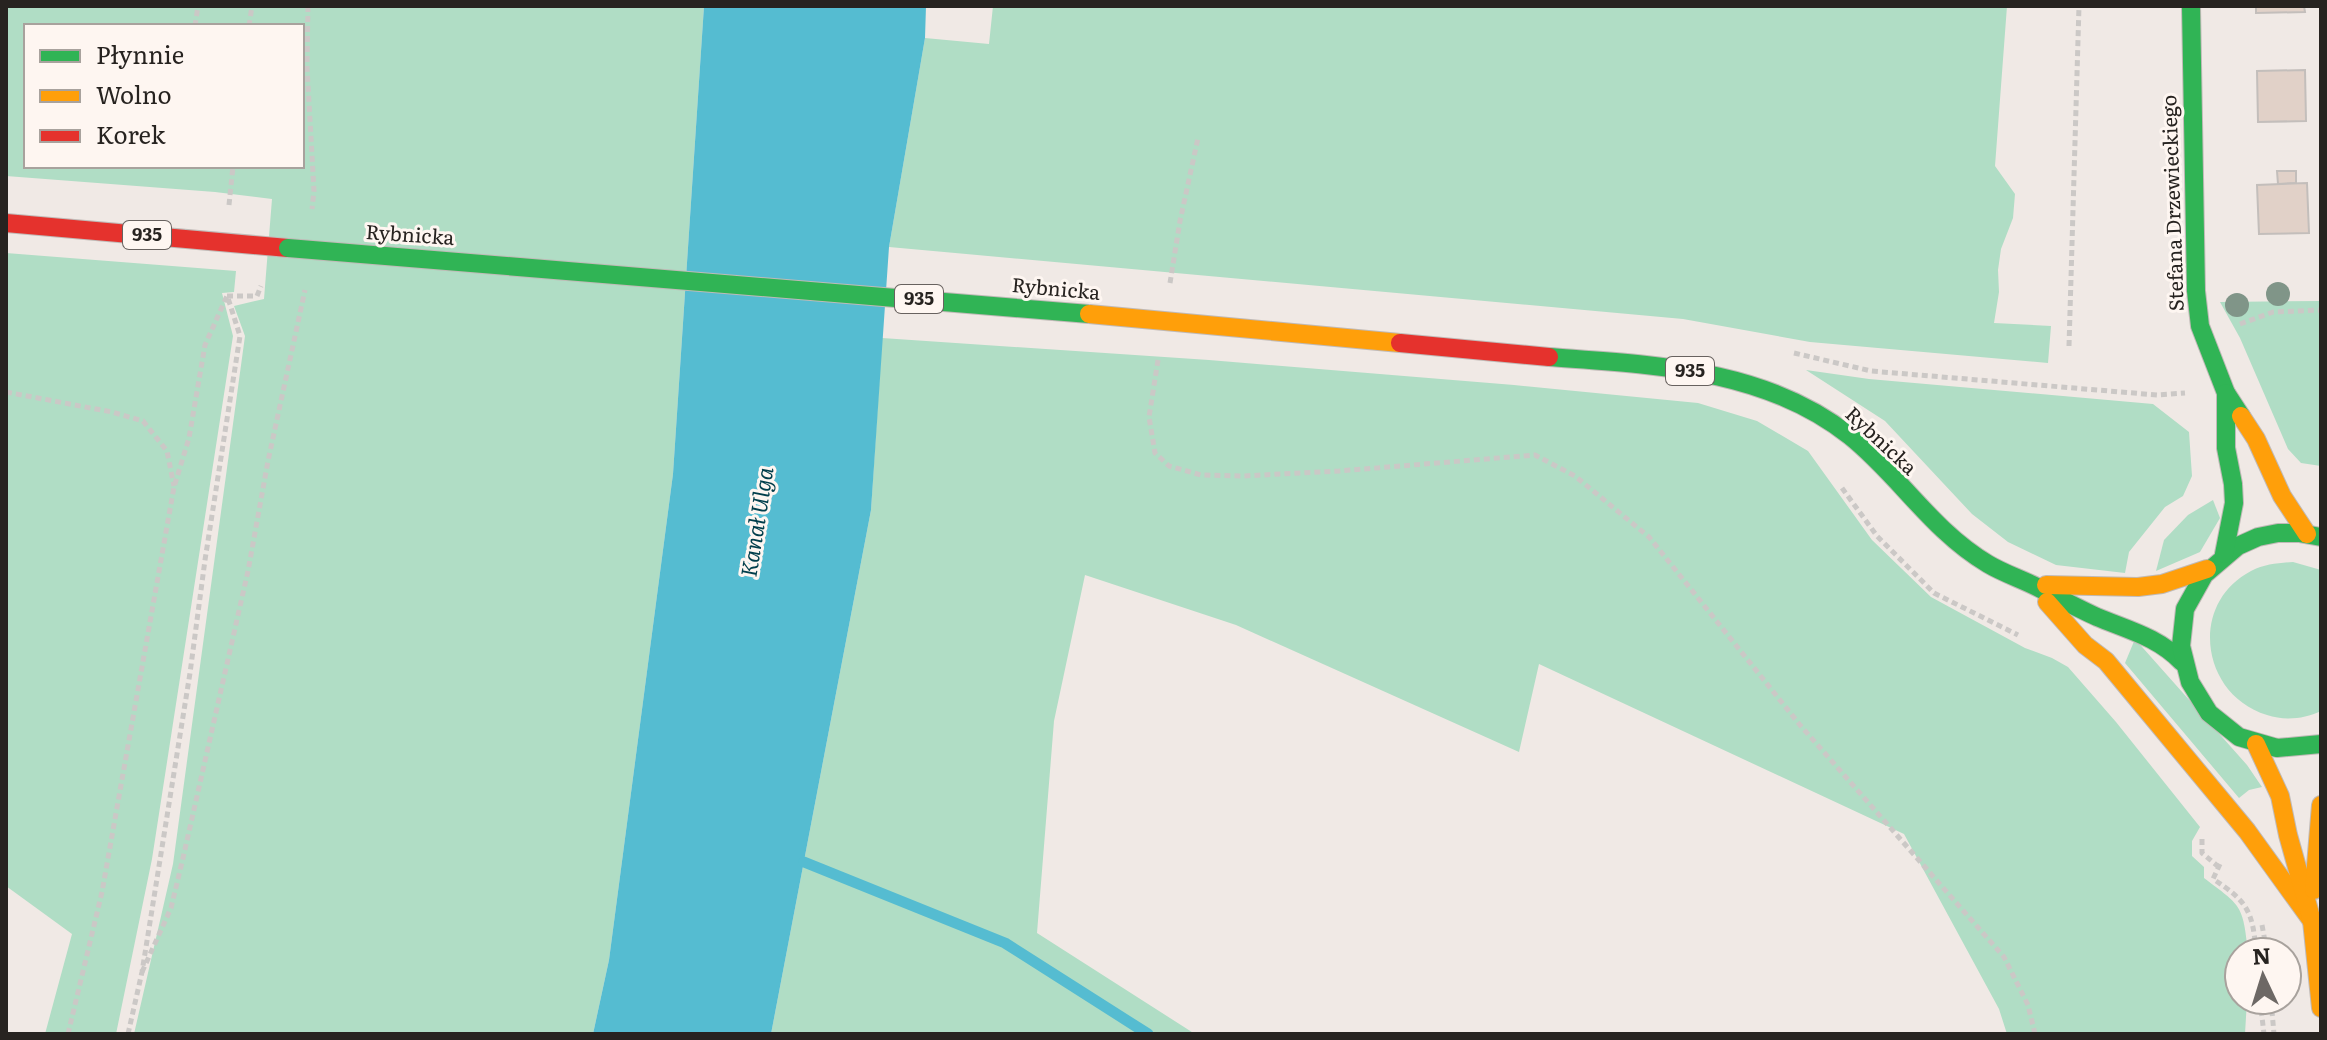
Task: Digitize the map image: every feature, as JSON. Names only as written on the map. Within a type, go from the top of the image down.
[{"type":"main road","name":"Stefana Drzewieckiego","points":[[2191,6],[2197,312],[2226,393],[2256,439],[2282,496],[2314,535]]},
{"type":"main road","name":"Rybnicka","points":[[6,223],[972,303],[1647,365],[1727,376],[1770,388],[1798,401],[1850,436],[1947,537],[1970,554],[2099,617],[2146,635],[2165,645],[2182,662]]},
{"type":"main road","name":"Stefana Drzewieckiego","points":[[2224,554],[2234,503],[2226,448],[2226,393]]},
{"type":"main road","name":"Rybnicka","points":[[2314,535],[2288,532],[2262,535],[2224,554],[2195,585],[2184,613],[2180,642],[2182,662],[2193,693],[2202,707],[2226,730],[2256,744],[2296,749],[2321,744]]},
{"type":"main road","name":"Rybnicka","points":[[2032,585],[2138,587],[2175,581],[2207,569]]},
{"type":"main road","name":"935","points":[[2032,585],[2085,645],[2106,661],[2240,822],[2312,921]]},
{"type":"main road","points":[[2256,744],[2280,796],[2312,921],[2321,1008]]},
{"type":"main road","points":[[2312,921],[2321,805]]},
{"type":"path","points":[[308,6],[307,67],[314,191],[311,222]]},
{"type":"path","points":[[2069,346],[2079,6]]},
{"type":"path","points":[[1168,297],[1198,138]]},
{"type":"path","points":[[229,206],[233,168]]},
{"type":"path","points":[[227,296],[257,296],[262,283]]},
{"type":"path","points":[[142,972],[171,908],[186,847],[248,571],[306,284]]},
{"type":"path","points":[[68,1034],[102,892],[174,487],[189,438],[205,345],[227,296]]},
{"type":"path","points":[[128,1034],[142,972],[190,673],[240,336],[227,296]]},
{"type":"path","points":[[2228,329],[2273,312],[2321,310]]},
{"type":"path","points":[[1790,352],[1871,371],[2157,395],[2187,393]]},
{"type":"path","points":[[1159,357],[1149,417],[1155,453],[1169,466],[1201,475],[1243,476],[1535,455],[1575,476],[1649,537],[1800,725],[2004,957],[2028,1005],[2035,1034]]},
{"type":"path","points":[[6,392],[143,421],[167,451],[174,487]]},
{"type":"path","points":[[1835,479],[1877,536],[1934,593],[2028,640]]},
{"type":"path","points":[[2223,856],[2213,879],[2235,893],[2245,905],[2255,936]]},
{"type":"green space","points":[[6,6],[704,6],[673,474],[609,960],[593,1034],[134,1034],[173,864],[245,336],[234,306],[264,299],[272,199],[6,176]]},
{"type":"green space","points":[[993,6],[2007,6],[1995,166],[2015,194],[2013,218],[2001,249],[1994,323],[2051,326],[2048,363],[1810,342],[1683,319],[889,247],[925,38],[989,44]]},
{"type":"green space","points":[[6,253],[236,271],[234,292],[222,293],[233,336],[152,859],[116,1034],[45,1034],[72,934],[6,886]]},
{"type":"green space","points":[[2321,301],[2321,466],[2301,463],[2288,449],[2240,338],[2220,302]]},
{"type":"green space","points":[[882,338],[1514,385],[1698,403],[1757,421],[1808,451],[1872,540],[1931,597],[2025,648],[2068,667],[2200,827],[2192,841],[2192,856],[2204,867],[2204,878],[2233,901],[2244,924],[2246,936],[2223,936],[2223,1016],[2246,1016],[2245,1034],[2007,1034],[1999,1009],[1904,834],[1539,664],[1519,752],[1236,625],[1085,575],[1054,721],[1037,933],[1195,1034],[771,1034],[871,510]]},
{"type":"green space","points":[[1806,370],[1869,379],[2153,404],[2189,432],[2192,476],[2183,496],[2165,507],[2129,552],[2125,573],[2056,565],[2008,542],[1972,514],[1885,421]]},
{"type":"green space","points":[[2213,500],[2220,518],[2200,552],[2156,571],[2164,540],[2188,515]]},
{"type":"green space","points":[[2293,562],[2321,570],[2321,711],[2301,717],[2274,717],[2245,704],[2228,689],[2216,669],[2211,648],[2211,626],[2218,605],[2231,586],[2256,569]]},
{"type":"green space","points":[[2135,639],[2247,765],[2262,787],[2249,790],[2239,798],[2125,663]]},
{"type":"water","name":"Kanał Ulga","points":[[704,6],[926,6],[925,38],[889,247],[871,510],[771,1034],[593,1034],[609,960],[673,474]]},
{"type":"building","points":[[2256,6],[2304,6],[2305,12],[2256,13]]},
{"type":"building","points":[[2305,70],[2306,121],[2258,122],[2257,71]]},
{"type":"building","points":[[2277,171],[2296,171],[2296,183],[2278,184]]},
{"type":"building","points":[[2307,183],[2309,233],[2259,234],[2257,185]]},
{"type":"waterway","points":[[804,862],[1005,943],[1148,1034]]},
{"type":"traffic: fast","points":[[2191,6],[2196,291],[2200,326],[2226,393],[2241,416]]},
{"type":"traffic: fast","points":[[288,248],[1089,314]]},
{"type":"traffic: fast","points":[[1549,357],[1628,363],[1707,374],[1745,383],[1817,413],[1868,451],[1968,551],[2090,614],[2153,640],[2182,662]]},
{"type":"traffic: fast","points":[[2224,554],[2234,503],[2226,448],[2226,393]]},
{"type":"traffic: fast","points":[[2321,537],[2278,533],[2238,546],[2204,575],[2185,609],[2181,646],[2190,682],[2209,713],[2239,737],[2277,748],[2321,744]]},
{"type":"traffic: slow","points":[[1089,314],[1400,343]]},
{"type":"traffic: slow","points":[[2241,416],[2256,439],[2282,496],[2307,534]]},
{"type":"traffic: slow","points":[[2046,585],[2138,587],[2162,584],[2207,569]]},
{"type":"traffic: slow","points":[[2047,602],[2085,645],[2106,661],[2247,831],[2312,921]]},
{"type":"traffic: slow","points":[[2256,744],[2280,796],[2312,921],[2321,1008]]},
{"type":"traffic: slow","points":[[2314,890],[2321,805]]},
{"type":"traffic: jam","points":[[6,223],[288,248]]},
{"type":"traffic: jam","points":[[1400,343],[1549,357]]}]
